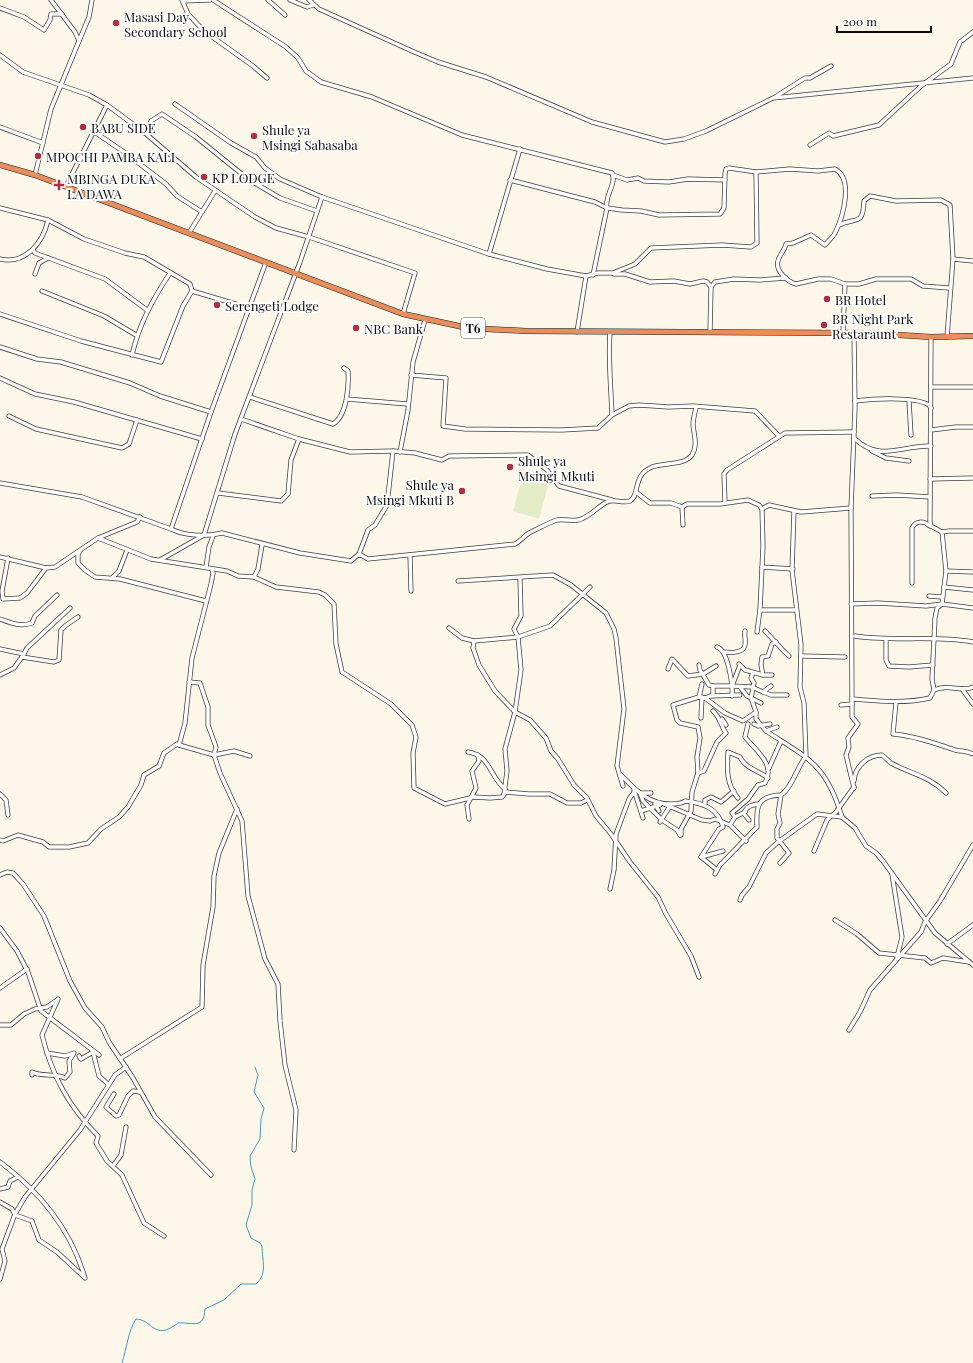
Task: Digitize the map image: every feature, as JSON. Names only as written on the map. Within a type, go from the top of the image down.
[{"type":"highway","name":"T6","points":[[0,165],[66,186],[403,314],[425,320],[468,328],[577,332],[854,333],[931,338],[973,336]]},
{"type":"street","points":[[51,0],[76,32],[79,41]]},
{"type":"street","points":[[35,175],[51,109],[59,86],[89,16],[92,0]]},
{"type":"street","points":[[267,78],[253,66],[204,31],[188,14],[182,0],[212,0],[286,47],[298,58],[306,71],[321,82],[372,96],[462,135],[606,171],[613,176],[627,180],[638,178],[644,181],[669,182],[688,179],[725,180]]},
{"type":"street","points":[[268,0],[285,15]]},
{"type":"street","points":[[290,0],[307,7],[313,5]]},
{"type":"street","points":[[309,0],[313,5],[412,51],[438,62],[486,77],[558,110],[592,122],[665,142],[684,139],[706,131],[773,98],[805,78],[810,78],[831,66]]},
{"type":"street","points":[[0,8],[24,17],[44,30],[50,20],[51,14],[62,14]]},
{"type":"street","points":[[810,145],[829,133],[833,136],[879,125],[951,64],[960,42],[973,32]]},
{"type":"street","points":[[0,55],[23,72],[59,86],[89,95],[107,105],[145,133],[196,178],[255,217],[276,228],[309,237],[415,273],[403,314]]},
{"type":"street","points":[[773,98],[926,84],[973,78]]},
{"type":"street","points":[[175,104],[231,143],[256,157],[264,168],[280,180],[489,254],[547,269],[586,276],[598,273],[625,274],[650,282],[674,281],[690,284],[703,281],[707,282],[711,287]]},
{"type":"street","points":[[66,186],[107,105]]},
{"type":"street","points":[[145,133],[151,121],[162,114],[196,137],[248,179],[280,198],[317,211]]},
{"type":"street","points":[[0,127],[43,143]]},
{"type":"street","points":[[93,131],[166,184],[177,196],[202,212]]},
{"type":"street","points":[[489,254],[520,149]]},
{"type":"street","points":[[510,180],[596,202],[607,208],[642,211],[659,215],[720,214],[724,208],[726,169],[729,168],[756,172],[790,169],[818,171],[835,169],[839,171],[844,179],[845,203],[839,224],[834,234],[825,245],[811,235],[793,243],[786,244],[778,260],[778,267],[786,278],[796,284],[818,279],[831,279],[845,284],[859,284],[876,279],[911,278],[924,286],[949,288]]},
{"type":"street","points":[[613,274],[636,264],[651,248],[722,245],[751,247],[757,243],[756,172]]},
{"type":"street","points":[[593,275],[607,208],[606,203],[613,176]]},
{"type":"street","points":[[189,234],[215,191]]},
{"type":"street","points":[[160,560],[204,534],[218,493],[235,434],[296,274],[322,196]]},
{"type":"street","points":[[839,224],[861,218],[863,214],[864,201],[870,196],[896,201],[941,200],[950,204],[953,259],[949,288],[947,337]]},
{"type":"street","points":[[0,208],[48,220],[84,239],[125,253],[144,257],[190,284],[192,291],[183,306],[161,362],[81,341],[0,314]]},
{"type":"street","points":[[0,259],[11,261],[33,250],[45,232],[48,220]]},
{"type":"street","points":[[33,250],[35,253],[105,279],[147,310]]},
{"type":"street","points":[[35,274],[39,264],[48,258]]},
{"type":"street","points":[[953,259],[973,261]]},
{"type":"street","points":[[171,529],[211,412],[266,262]]},
{"type":"street","points":[[132,354],[136,335],[147,310],[170,273]]},
{"type":"street","points":[[577,332],[586,276]]},
{"type":"street","points":[[710,332],[711,287],[715,282],[723,280],[786,278]]},
{"type":"street","points":[[843,333],[845,284]]},
{"type":"street","points":[[42,290],[104,316],[136,335]]},
{"type":"street","points":[[192,291],[249,308]]},
{"type":"street","points":[[400,452],[413,362],[425,320]]},
{"type":"street","points":[[610,332],[608,357],[611,368],[612,415]]},
{"type":"street","points":[[854,333],[855,401],[851,508],[852,716],[858,724],[848,738],[849,747],[846,755],[854,788]]},
{"type":"street","points":[[931,338],[931,526]]},
{"type":"street","points":[[0,346],[37,359],[61,362],[130,383],[160,396],[211,412]]},
{"type":"street","points":[[250,397],[329,425],[337,422],[347,399],[348,371],[344,368]]},
{"type":"street","points":[[411,375],[446,378],[443,426],[465,429],[562,430],[598,428],[612,415],[629,406],[669,407],[683,405],[755,411],[779,436]]},
{"type":"street","points":[[0,378],[35,394],[74,402],[202,439]]},
{"type":"street","points":[[932,387],[973,387]]},
{"type":"street","points":[[347,399],[407,404]]},
{"type":"street","points":[[855,401],[876,399],[925,402],[932,410]]},
{"type":"street","points":[[909,401],[911,435]]},
{"type":"street","points":[[241,419],[299,439],[350,452],[400,452],[429,456],[442,460],[450,456],[528,455],[547,470],[559,486],[596,497],[624,502],[633,499],[640,476],[651,467],[664,463],[684,461],[691,456],[696,441],[693,427],[696,407]]},
{"type":"street","points":[[8,416],[36,429],[122,448],[129,444],[137,420]]},
{"type":"street","points":[[931,430],[956,426],[973,427]]},
{"type":"street","points":[[725,503],[724,474],[779,436],[792,432],[854,432]]},
{"type":"street","points":[[854,438],[863,447],[886,458],[909,461]]},
{"type":"street","points":[[218,493],[281,500],[285,498],[288,494],[291,460],[299,439]]},
{"type":"street","points":[[871,450],[894,451],[919,446],[931,446]]},
{"type":"street","points":[[0,483],[82,497],[140,517],[180,533],[213,536],[222,534],[300,553],[351,560],[359,554],[368,530],[375,525],[387,505],[393,452]]},
{"type":"street","points":[[930,479],[973,478]]},
{"type":"street","points":[[636,492],[650,503],[671,503],[682,507]]},
{"type":"street","points":[[872,496],[897,495],[930,497]]},
{"type":"street","points":[[359,554],[368,559],[515,544],[521,541],[528,533],[557,520],[577,520],[584,518],[608,501],[616,500]]},
{"type":"street","points":[[682,507],[687,504],[725,503],[748,500],[759,504],[762,508],[762,567],[760,610],[757,632]]},
{"type":"street","points":[[762,508],[773,505],[801,512],[851,508]]},
{"type":"street","points":[[682,507],[684,511],[683,525]]},
{"type":"street","points":[[730,825],[735,817],[745,812],[751,805],[758,804],[769,795],[781,795],[786,792],[799,764],[806,756],[804,703],[800,688],[801,637],[796,610],[792,569],[794,511]]},
{"type":"street","points":[[0,557],[46,568],[59,565],[98,538],[137,522],[140,517]]},
{"type":"street","points":[[912,583],[912,528],[920,521],[925,522],[942,532],[973,531]]},
{"type":"street","points":[[942,532],[946,571],[942,604]]},
{"type":"street","points":[[206,567],[209,547],[213,536]]},
{"type":"street","points":[[98,538],[145,558],[226,571],[238,576],[254,577],[276,587],[319,592],[325,595],[334,604],[336,644],[342,672],[391,704],[412,724],[416,737],[413,753],[414,788],[439,802],[445,804],[481,796],[490,798],[502,797],[510,791],[520,794],[550,794],[567,803],[581,803],[588,800]]},
{"type":"street","points":[[254,577],[258,569],[262,544]]},
{"type":"street","points":[[80,550],[78,555],[78,563],[95,577],[111,578],[206,601]]},
{"type":"street","points":[[111,578],[119,571],[127,550]]},
{"type":"street","points":[[410,555],[411,591]]},
{"type":"street","points":[[8,558],[2,592],[3,599],[20,598],[27,593],[46,568]]},
{"type":"street","points":[[762,567],[792,569]]},
{"type":"street","points":[[179,745],[185,723],[192,658],[211,584],[213,573],[212,569]]},
{"type":"street","points":[[946,571],[973,572]]},
{"type":"street","points":[[458,580],[520,578],[537,575],[553,575],[583,594],[606,613],[614,629],[624,709],[617,766],[623,786]]},
{"type":"street","points":[[504,794],[507,772],[505,749],[515,712],[521,670],[518,637],[514,629],[521,616],[520,578]]},
{"type":"street","points":[[449,628],[462,638],[474,641],[518,637],[550,626],[590,587]]},
{"type":"street","points":[[944,587],[973,590]]},
{"type":"street","points":[[0,619],[12,624],[25,626],[32,623],[46,604],[57,595]]},
{"type":"street","points":[[929,596],[942,597]]},
{"type":"street","points":[[851,604],[878,603],[926,606],[942,604],[973,608]]},
{"type":"street","points":[[934,690],[932,684],[937,608],[942,604]]},
{"type":"street","points":[[0,675],[14,668],[27,648],[70,608]]},
{"type":"street","points":[[760,610],[796,610]]},
{"type":"street","points":[[0,649],[23,656],[54,662],[59,660],[61,630],[78,617]]},
{"type":"street","points":[[724,652],[733,653],[743,649],[745,646],[745,631]]},
{"type":"street","points":[[765,631],[789,656]]},
{"type":"street","points":[[855,636],[886,639],[955,639],[973,642]]},
{"type":"street","points":[[886,639],[886,660],[889,666],[909,667],[933,665]]},
{"type":"street","points":[[474,641],[473,648],[480,665],[495,691],[515,712],[530,720],[548,741],[551,751],[558,759],[574,785],[588,800],[596,816],[658,897],[666,914],[691,956],[699,977]]},
{"type":"street","points":[[763,675],[761,665],[762,657],[768,656],[772,644],[776,642]]},
{"type":"street","points":[[717,647],[721,648],[724,652],[732,686],[732,696]]},
{"type":"street","points":[[801,656],[845,657]]},
{"type":"street","points":[[668,669],[672,659],[688,676],[703,674],[716,666]]},
{"type":"street","points":[[699,665],[709,685],[752,687],[771,695],[787,695]]},
{"type":"street","points":[[732,686],[740,665],[754,673],[772,675]]},
{"type":"street","points":[[754,673],[751,678],[754,683],[751,698],[759,725],[781,741],[806,756],[827,778],[842,817]]},
{"type":"street","points":[[189,682],[200,684],[203,691],[208,706],[208,725],[216,748],[214,755],[222,780],[242,821],[248,896],[265,959],[278,984],[285,1065],[296,1110],[294,1150]]},
{"type":"street","points":[[701,718],[702,684]]},
{"type":"street","points":[[713,686],[713,695]]},
{"type":"street","points":[[763,692],[771,686]]},
{"type":"street","points":[[852,699],[896,702],[930,698],[934,690],[942,686],[966,691],[973,687]]},
{"type":"street","points":[[740,687],[747,696],[761,703]]},
{"type":"street","points":[[961,689],[973,704]]},
{"type":"street","points":[[640,793],[643,801],[661,821],[677,830],[681,835],[681,829],[691,807],[691,801],[698,773],[697,756],[700,730],[698,726],[677,720],[673,705],[713,695],[740,696]]},
{"type":"street","points":[[702,698],[725,713],[742,721],[756,712]]},
{"type":"street","points":[[896,702],[893,734],[920,739],[925,742],[939,744],[957,750],[965,750],[973,754]]},
{"type":"street","points":[[841,705],[852,704]]},
{"type":"street","points":[[714,711],[726,725]]},
{"type":"street","points":[[698,773],[704,771],[718,742],[726,733],[722,727],[720,717]]},
{"type":"street","points":[[748,724],[745,737],[769,768]]},
{"type":"street","points":[[754,724],[770,724]]},
{"type":"street","points":[[766,731],[777,727]]},
{"type":"street","points":[[735,817],[732,813],[748,799],[758,785],[765,783],[768,778],[769,768],[781,741]]},
{"type":"street","points":[[0,840],[3,841],[18,835],[43,842],[49,847],[69,847],[88,843],[101,829],[119,817],[128,808],[141,785],[144,775],[160,766],[164,753],[176,744],[214,755],[234,751],[250,756]]},
{"type":"street","points":[[468,752],[478,755],[488,762],[493,775],[505,789]]},
{"type":"street","points":[[738,798],[728,779],[728,752],[740,757],[743,762],[754,772],[768,778]]},
{"type":"street","points":[[469,819],[467,805],[476,788],[472,771],[479,761],[478,755]]},
{"type":"street","points":[[814,851],[825,828],[827,820],[833,815],[854,788],[854,777],[857,768],[868,757],[882,755],[889,762],[919,774],[937,784],[946,793]]},
{"type":"street","points":[[620,774],[633,790],[643,818]]},
{"type":"street","points":[[633,790],[653,802],[670,805],[702,820],[710,820],[715,818],[730,825],[746,841]]},
{"type":"street","points":[[610,889],[614,870],[615,839],[633,790]]},
{"type":"street","points":[[705,803],[705,800],[711,797],[721,802],[734,791]]},
{"type":"street","points":[[640,793],[651,793]]},
{"type":"street","points":[[0,794],[6,800],[8,815]]},
{"type":"street","points":[[780,863],[789,853],[778,842],[777,829],[780,823],[778,814],[781,795]]},
{"type":"street","points":[[661,821],[670,805],[691,801],[705,803],[722,822],[723,827],[719,829],[701,857]]},
{"type":"street","points":[[653,802],[659,811]]},
{"type":"street","points":[[641,810],[663,804]]},
{"type":"street","points":[[715,874],[757,827],[756,811],[758,804]]},
{"type":"street","points":[[121,1058],[202,1007],[202,965],[213,907],[214,876],[219,853],[237,809]]},
{"type":"street","points":[[745,812],[749,820]]},
{"type":"street","points":[[740,900],[742,895],[749,887],[766,854],[778,842],[817,814],[842,817],[855,828],[866,846],[876,853],[927,920],[935,933],[972,964]]},
{"type":"street","points":[[849,1030],[860,1012],[870,990],[898,956],[920,934],[973,845]]},
{"type":"street","points":[[701,857],[723,851]]},
{"type":"street","points":[[701,857],[717,870]]},
{"type":"street","points":[[0,875],[7,872],[13,873],[23,884],[40,910],[70,981],[85,1008],[102,1027],[109,1042],[121,1058],[155,1117],[211,1175]]},
{"type":"street","points":[[892,873],[902,937],[898,956]]},
{"type":"street","points":[[835,920],[857,934],[879,953],[925,958],[931,963],[943,958],[972,964]]},
{"type":"street","points":[[947,944],[973,926]]},
{"type":"street","points":[[0,928],[18,951],[27,969],[40,1008],[49,1019],[64,1028],[93,1052],[99,1055]]},
{"type":"street","points":[[0,988],[27,969]]},
{"type":"street","points":[[0,1025],[11,1025],[24,1014],[47,1007],[57,1000],[42,1035],[55,1075],[73,1108],[98,1136],[96,1143],[107,1161],[125,1180],[144,1223],[164,1236]]},
{"type":"street","points":[[79,1056],[81,1059],[93,1052]]},
{"type":"street","points":[[93,1052],[97,1063],[99,1076],[108,1084]]},
{"type":"street","points":[[32,1074],[32,1072],[36,1074],[46,1074],[51,1076],[55,1075],[66,1078],[70,1072],[69,1061],[74,1053],[65,1056],[47,1053]]},
{"type":"street","points":[[0,1279],[5,1261],[2,1249],[15,1214],[31,1188],[85,1123],[108,1084],[115,1075],[126,1067]]},
{"type":"street","points":[[114,1094],[106,1107],[116,1116],[119,1115],[128,1096],[133,1092],[140,1092]]},
{"type":"street","points":[[113,1166],[121,1155],[126,1127]]},
{"type":"street","points":[[0,1162],[31,1188],[57,1218],[70,1243],[85,1278],[57,1252],[39,1240],[32,1221],[15,1214],[12,1209],[0,1202]]},
{"type":"street","points":[[0,1189],[8,1187],[10,1181],[18,1177]]},
{"type":"green space","points":[[524,471],[550,478],[539,519],[513,511]]},
{"type":"waterway","points":[[122,1363],[129,1334],[136,1319],[146,1322],[158,1330],[170,1328],[178,1323],[196,1324],[202,1320],[205,1309],[224,1300],[241,1284],[256,1284],[262,1276],[264,1266],[262,1246],[260,1243],[251,1238],[246,1225],[252,1205],[252,1190],[255,1179],[251,1167],[250,1156],[260,1139],[261,1119],[264,1108],[254,1092],[258,1075],[255,1067]]},
{"type":"place","name":"Masasi Day Secondary School","points":[[116,23]]},
{"type":"place","name":"BABU SIDE","points":[[83,127]]},
{"type":"place","name":"Shule ya Msingi Sabasaba","points":[[254,136]]},
{"type":"place","name":"MPOCHI PAMBA KALI","points":[[38,156]]},
{"type":"place","name":"KP LODGE","points":[[204,177]]},
{"type":"place","name":"MBINGA DUKA LA DAWA","points":[[59,185]]},
{"type":"place","name":"BR Hotel","points":[[827,299]]},
{"type":"place","name":"Serengeti Lodge","points":[[217,305]]},
{"type":"place","name":"BR Night Park Restaraunt","points":[[824,325]]},
{"type":"place","name":"NBC Bank","points":[[356,328]]},
{"type":"place","name":"Shule ya Msingi Mkuti","points":[[510,467]]},
{"type":"place","name":"Shule ya Msingi Mkuti B","points":[[462,491]]}]
